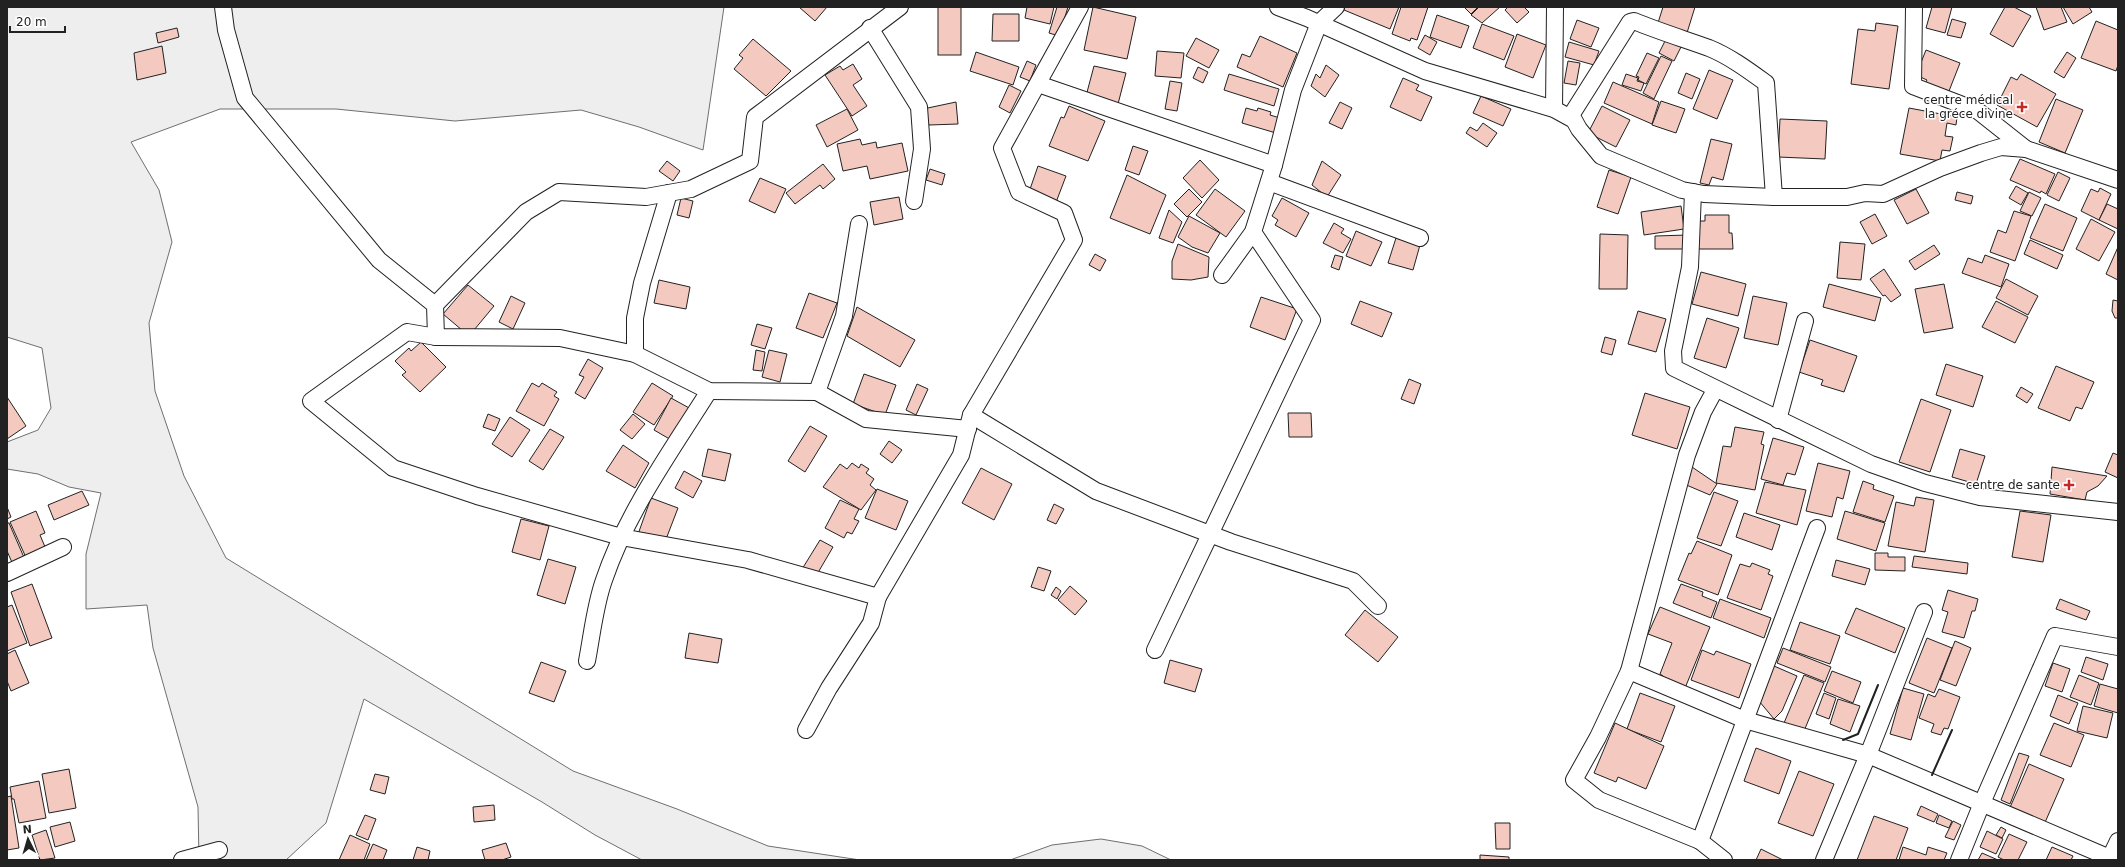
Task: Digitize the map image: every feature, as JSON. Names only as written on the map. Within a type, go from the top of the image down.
[{"type":"street","points":[[223,7],[226,30],[244,98],[379,260],[435,305]]},
{"type":"street","points":[[436,337],[435,305],[526,212],[559,192],[646,197],[691,189],[750,161],[756,117],[870,28],[900,7]]},
{"type":"street","points":[[806,730],[829,688],[871,623],[878,597],[961,455],[969,422],[1074,240],[1064,213],[1018,192],[1002,148],[1080,7]]},
{"type":"street","points":[[1278,7],[1319,23],[1425,71],[1554,108],[1570,117],[1602,156],[1662,182],[1693,192],[1774,197],[1847,196],[1866,193],[1883,194],[1940,168],[1981,152],[2001,147],[2026,149],[2118,180]]},
{"type":"street","points":[[1222,275],[1253,232],[1274,165],[1293,90],[1319,23],[1336,7]]},
{"type":"street","points":[[1554,108],[1555,7]]},
{"type":"street","points":[[1914,7],[1913,86],[1978,111],[2026,149]]},
{"type":"street","points":[[1570,117],[1632,15]]},
{"type":"street","points":[[1632,15],[1634,21],[1675,38],[1709,49],[1740,65],[1766,83],[1774,197]]},
{"type":"street","points":[[870,28],[919,107],[922,149],[914,201]]},
{"type":"street","points":[[1038,84],[1274,165]]},
{"type":"street","points":[[1269,182],[1420,238]]},
{"type":"street","points":[[1693,192],[1690,267],[1673,351],[1674,368],[1715,390],[1872,464],[1925,483],[1980,497],[2118,512]]},
{"type":"street","points":[[635,354],[635,318],[642,283],[669,193]]},
{"type":"street","points":[[817,392],[844,316],[859,224]]},
{"type":"street","points":[[1155,650],[1312,320],[1253,232]]},
{"type":"street","points":[[1778,420],[1805,321]]},
{"type":"street","points":[[878,597],[748,560],[622,538],[477,496],[393,468],[311,401],[407,332],[436,337],[560,338],[635,354],[709,391],[817,392],[866,419],[969,422],[1096,491],[1210,534],[1353,581],[1378,606]]},
{"type":"street","points":[[1715,390],[1703,412],[1687,455],[1629,671],[1598,737],[1574,780],[1599,800],[1700,841],[1724,860]]},
{"type":"street","points":[[587,661],[603,581],[622,538],[647,490],[709,391]]},
{"type":"street","points":[[1700,841],[1817,528]]},
{"type":"street","points":[[7,573],[63,547]]},
{"type":"street","points":[[1824,860],[1868,755],[1924,612]]},
{"type":"street","points":[[1959,860],[1982,803],[2055,636],[2118,647]]},
{"type":"street","points":[[1629,671],[1745,720],[1868,755],[2110,859],[2118,841]]},
{"type":"street","points":[[182,860],[218,850]]},
{"type":"shaded area","points":[[7,7],[724,7],[703,150],[639,127],[581,110],[455,121],[336,109],[220,109],[131,142],[159,190],[172,242],[149,323],[155,391],[184,476],[226,558],[573,771],[677,809],[768,846],[860,860],[642,860],[595,835],[542,802],[364,699],[326,823],[286,860],[199,860],[198,807],[153,648],[147,605],[86,609],[86,554],[101,493],[69,487],[38,474],[7,469],[7,442],[38,430],[51,408],[42,348],[7,337]]},
{"type":"shaded area","points":[[1101,839],[1142,846],[1171,860],[1010,860],[1052,845]]},
{"type":"building","points":[[799,7],[827,7],[815,21]]},
{"type":"building","points":[[938,7],[961,7],[961,55],[938,55]]},
{"type":"building","points":[[1027,7],[1054,7],[1050,24],[1025,18]]},
{"type":"building","points":[[1057,7],[1068,7],[1059,36],[1049,33]]},
{"type":"building","points":[[1093,7],[1136,17],[1127,59],[1084,50]]},
{"type":"building","points":[[1345,7],[1399,7],[1390,29],[1344,10]]},
{"type":"building","points":[[1401,7],[1428,7],[1417,40],[1411,38],[1410,41],[1392,34]]},
{"type":"building","points":[[1464,7],[1478,7],[1471,14]]},
{"type":"building","points":[[1479,7],[1500,7],[1482,23],[1471,15]]},
{"type":"building","points":[[1508,7],[1524,7],[1529,12],[1517,23],[1505,10]]},
{"type":"building","points":[[1663,7],[1695,7],[1686,36],[1657,26]]},
{"type":"building","points":[[1932,7],[1952,7],[1945,33],[1926,28]]},
{"type":"building","points":[[2005,7],[2014,7],[2031,16],[2013,47],[1990,34]]},
{"type":"building","points":[[2036,7],[2061,7],[2067,22],[2044,30]]},
{"type":"building","points":[[2063,7],[2089,7],[2092,12],[2073,24]]},
{"type":"building","points":[[993,14],[1019,14],[1019,41],[992,41]]},
{"type":"building","points":[[1437,15],[1469,26],[1461,48],[1430,37]]},
{"type":"building","points":[[1952,19],[1966,23],[1961,38],[1947,35]]},
{"type":"building","points":[[1577,20],[1599,28],[1591,47],[1570,39]]},
{"type":"building","points":[[2096,21],[2118,30],[2118,65],[2116,71],[2081,58]]},
{"type":"building","points":[[1876,23],[1898,26],[1889,89],[1851,84],[1858,29],[1875,31]]},
{"type":"building","points":[[1482,24],[1514,36],[1504,60],[1473,48]]},
{"type":"building","points":[[177,28],[179,37],[158,43],[156,33]]},
{"type":"building","points":[[1517,34],[1546,45],[1533,78],[1505,67]]},
{"type":"building","points":[[1425,35],[1437,42],[1430,55],[1418,48]]},
{"type":"building","points":[[1260,36],[1297,53],[1283,87],[1237,67],[1242,54],[1250,57]]},
{"type":"building","points":[[1196,38],[1219,50],[1209,68],[1186,56]]},
{"type":"building","points":[[753,39],[791,71],[766,96],[734,69],[743,58],[739,55]]},
{"type":"building","points":[[1666,39],[1681,47],[1674,61],[1659,53]]},
{"type":"building","points":[[1569,42],[1599,51],[1594,65],[1565,57]]},
{"type":"building","points":[[162,46],[166,73],[137,80],[134,53]]},
{"type":"building","points":[[1926,50],[1960,63],[1949,91],[1925,83],[1927,80],[1916,75]]},
{"type":"building","points":[[1157,51],[1184,53],[1181,78],[1155,76]]},
{"type":"building","points":[[976,52],[1019,67],[1013,85],[970,71]]},
{"type":"building","points":[[2067,52],[2076,58],[2064,78],[2054,72]]},
{"type":"building","points":[[1647,53],[1659,58],[1646,84],[1638,80],[1639,77],[1636,76]]},
{"type":"building","points":[[1661,56],[1672,61],[1654,99],[1643,93]]},
{"type":"building","points":[[1027,61],[1036,65],[1030,81],[1020,77]]},
{"type":"building","points":[[1568,61],[1580,63],[1576,85],[1564,83]]},
{"type":"building","points":[[853,64],[862,79],[853,85],[867,106],[852,116],[825,75],[840,66],[843,70]]},
{"type":"building","points":[[1326,65],[1339,75],[1325,97],[1311,86],[1316,74],[1320,78]]},
{"type":"building","points":[[1094,66],[1126,73],[1118,104],[1086,96]]},
{"type":"building","points":[[1198,67],[1208,72],[1203,83],[1193,78]]},
{"type":"building","points":[[1709,70],[1733,80],[1717,119],[1693,109]]},
{"type":"building","points":[[1686,73],[1700,79],[1692,99],[1678,93]]},
{"type":"building","points":[[1229,74],[1279,89],[1274,106],[1224,90]]},
{"type":"building","points":[[1626,74],[1638,78],[1637,81],[1644,83],[1641,91],[1622,85]]},
{"type":"building","points":[[2021,74],[2056,94],[2037,127],[1997,105],[2011,77],[2017,80]]},
{"type":"building","points":[[1403,78],[1419,85],[1416,90],[1432,97],[1421,121],[1390,107]]},
{"type":"building","points":[[1170,81],[1182,83],[1177,111],[1165,109]]},
{"type":"building","points":[[1613,82],[1659,102],[1652,124],[1604,103]]},
{"type":"building","points":[[1009,85],[1021,91],[1010,113],[999,107]]},
{"type":"building","points":[[1481,96],[1511,109],[1503,126],[1473,113]]},
{"type":"building","points":[[2056,99],[2083,110],[2065,153],[2039,142]]},
{"type":"building","points":[[1661,101],[1685,109],[1676,133],[1652,125]]},
{"type":"building","points":[[956,102],[958,124],[929,125],[923,109]]},
{"type":"building","points":[[1340,102],[1352,108],[1342,129],[1329,123]]},
{"type":"building","points":[[1069,106],[1105,121],[1088,161],[1049,146],[1061,117],[1064,118]]},
{"type":"building","points":[[1602,106],[1630,120],[1616,147],[1588,133]]},
{"type":"building","points":[[1246,108],[1257,111],[1258,108],[1271,112],[1270,115],[1280,118],[1276,133],[1242,123]]},
{"type":"building","points":[[1909,108],[1957,117],[1956,125],[1947,123],[1945,136],[1953,137],[1950,151],[1942,150],[1940,161],[1900,154]]},
{"type":"building","points":[[847,109],[858,130],[827,147],[816,125]]},
{"type":"building","points":[[1780,119],[1827,121],[1825,159],[1778,157]]},
{"type":"building","points":[[1483,123],[1497,133],[1487,147],[1466,133],[1470,127],[1477,131]]},
{"type":"building","points":[[860,139],[862,145],[876,142],[877,148],[902,143],[908,171],[870,179],[867,166],[843,171],[837,144]]},
{"type":"building","points":[[1711,139],[1732,144],[1723,180],[1712,177],[1709,185],[1700,183]]},
{"type":"building","points":[[1133,146],[1148,151],[1139,175],[1125,170]]},
{"type":"building","points":[[2020,159],[2055,174],[2046,194],[2041,191],[2040,193],[2010,180]]},
{"type":"building","points":[[1200,160],[1219,180],[1202,198],[1183,178]]},
{"type":"building","points":[[667,161],[680,171],[673,181],[659,171]]},
{"type":"building","points":[[1322,161],[1341,175],[1327,197],[1312,185]]},
{"type":"building","points":[[823,164],[835,179],[823,189],[820,185],[795,204],[786,193]]},
{"type":"building","points":[[1038,166],[1066,176],[1055,205],[1028,195]]},
{"type":"building","points":[[930,169],[945,174],[942,185],[926,180]]},
{"type":"building","points":[[1609,170],[1631,177],[1618,214],[1597,207]]},
{"type":"building","points":[[2058,172],[2070,178],[2059,201],[2047,195]]},
{"type":"building","points":[[1127,175],[1166,195],[1150,234],[1110,218]]},
{"type":"building","points":[[760,178],[786,189],[775,213],[749,201]]},
{"type":"building","points":[[2016,186],[2028,193],[2021,205],[2009,198]]},
{"type":"building","points":[[2100,188],[2111,194],[2099,220],[2081,211],[2091,189],[2098,192]]},
{"type":"building","points":[[1189,189],[1202,202],[1187,217],[1174,204]]},
{"type":"building","points":[[1215,189],[1245,211],[1226,237],[1196,215]]},
{"type":"building","points":[[1916,189],[1929,213],[1907,224],[1894,200]]},
{"type":"building","points":[[1957,192],[1973,196],[1971,204],[1955,200]]},
{"type":"building","points":[[2029,192],[2041,198],[2032,216],[2020,211]]},
{"type":"building","points":[[899,197],[903,219],[874,225],[870,202]]},
{"type":"building","points":[[681,198],[693,201],[689,218],[677,215]]},
{"type":"building","points":[[1282,198],[1309,213],[1296,237],[1275,225],[1278,220],[1272,216]]},
{"type":"building","points":[[2045,204],[2077,218],[2063,251],[2030,238]]},
{"type":"building","points":[[2107,204],[2118,209],[2118,229],[2099,220]]},
{"type":"building","points":[[1681,206],[1684,229],[1644,235],[1641,212]]},
{"type":"building","points":[[1169,210],[1182,222],[1173,243],[1159,238]]},
{"type":"building","points":[[2014,211],[2031,216],[2015,261],[1990,252],[1998,230],[2006,233]]},
{"type":"building","points":[[1875,214],[1887,236],[1872,244],[1860,222]]},
{"type":"building","points":[[1705,215],[1729,215],[1729,233],[1732,233],[1733,249],[1697,249],[1697,221],[1705,221]]},
{"type":"building","points":[[1189,216],[1220,233],[1208,253],[1192,247],[1178,237]]},
{"type":"building","points":[[2091,219],[2115,232],[2099,261],[2076,249]]},
{"type":"building","points":[[1334,223],[1344,229],[1341,233],[1351,239],[1343,253],[1323,243]]},
{"type":"building","points":[[1356,231],[1382,242],[1371,266],[1346,256]]},
{"type":"building","points":[[1600,234],[1628,235],[1627,289],[1599,289]]},
{"type":"building","points":[[1688,235],[1688,249],[1655,249],[1655,236]]},
{"type":"building","points":[[1396,238],[1420,245],[1413,270],[1388,263]]},
{"type":"building","points":[[2030,240],[2063,255],[2057,269],[2024,254]]},
{"type":"building","points":[[1840,242],[1865,244],[1861,280],[1837,278]]},
{"type":"building","points":[[1178,244],[1209,257],[1208,277],[1191,280],[1172,279],[1172,261]]},
{"type":"building","points":[[1934,245],[1940,254],[1915,270],[1909,261]]},
{"type":"building","points":[[2118,247],[2118,280],[2106,274]]},
{"type":"building","points":[[1095,254],[1106,260],[1100,271],[1089,265]]},
{"type":"building","points":[[1335,255],[1343,257],[1339,270],[1331,267]]},
{"type":"building","points":[[1985,255],[2009,264],[2001,287],[1962,273],[1968,258],[1982,263]]},
{"type":"building","points":[[1884,269],[1901,295],[1891,302],[1885,295],[1883,296],[1870,279]]},
{"type":"building","points":[[1701,272],[1746,284],[1738,316],[1692,304]]},
{"type":"building","points":[[2006,279],[2038,296],[2028,315],[1996,298]]},
{"type":"building","points":[[659,280],[690,287],[686,309],[654,303]]},
{"type":"building","points":[[1829,284],[1881,298],[1875,321],[1823,307]]},
{"type":"building","points":[[1944,284],[1953,328],[1924,333],[1915,289]]},
{"type":"building","points":[[468,285],[494,306],[469,336],[443,314]]},
{"type":"building","points":[[809,293],[837,303],[823,338],[796,328]]},
{"type":"building","points":[[511,296],[525,303],[513,329],[499,322]]},
{"type":"building","points":[[1753,296],[1787,303],[1778,345],[1744,338]]},
{"type":"building","points":[[1261,297],[1297,309],[1285,340],[1250,327]]},
{"type":"building","points":[[2113,300],[2118,301],[2118,318],[2115,318],[2112,311]]},
{"type":"building","points":[[1360,301],[1392,313],[1382,337],[1351,324]]},
{"type":"building","points":[[1996,301],[2028,317],[2015,343],[1982,327]]},
{"type":"building","points":[[857,307],[915,340],[900,367],[847,336]]},
{"type":"building","points":[[1638,311],[1666,319],[1656,352],[1628,344]]},
{"type":"building","points":[[1707,318],[1739,328],[1726,368],[1694,358]]},
{"type":"building","points":[[757,324],[772,328],[765,349],[751,345]]},
{"type":"building","points":[[1605,337],[1616,340],[1612,355],[1601,352]]},
{"type":"building","points":[[1810,340],[1857,356],[1844,392],[1821,385],[1823,380],[1799,372]]},
{"type":"building","points":[[421,342],[446,367],[420,392],[402,375],[406,372],[395,361],[409,348],[411,351]]},
{"type":"building","points":[[756,350],[765,352],[762,371],[753,370]]},
{"type":"building","points":[[769,350],[787,354],[780,382],[762,377]]},
{"type":"building","points":[[588,359],[603,368],[585,399],[575,393],[584,377],[579,375]]},
{"type":"building","points":[[1946,364],[1983,376],[1973,407],[1936,395]]},
{"type":"building","points":[[2056,366],[2094,382],[2082,409],[2076,407],[2070,421],[2038,408]]},
{"type":"building","points":[[864,374],[896,385],[885,415],[853,404]]},
{"type":"building","points":[[1409,379],[1421,384],[1414,404],[1401,399]]},
{"type":"building","points":[[532,383],[539,387],[542,383],[557,392],[554,396],[559,399],[544,426],[516,411]]},
{"type":"building","points":[[652,383],[673,396],[654,425],[633,412]]},
{"type":"building","points":[[917,384],[928,389],[916,415],[906,410]]},
{"type":"building","points":[[2021,387],[2033,394],[2027,403],[2016,396]]},
{"type":"building","points":[[1645,393],[1690,407],[1677,449],[1632,435]]},
{"type":"building","points":[[7,397],[26,426],[7,439]]},
{"type":"building","points":[[671,398],[691,409],[673,441],[654,430]]},
{"type":"building","points":[[1921,399],[1951,410],[1930,472],[1899,462]]},
{"type":"building","points":[[1288,413],[1311,413],[1312,437],[1289,437]]},
{"type":"building","points":[[488,414],[500,419],[495,431],[483,427]]},
{"type":"building","points":[[633,414],[645,424],[632,439],[620,430]]},
{"type":"building","points":[[510,417],[530,430],[512,457],[492,444]]},
{"type":"building","points":[[810,426],[827,436],[805,472],[788,461]]},
{"type":"building","points":[[1735,427],[1764,432],[1761,444],[1764,445],[1755,490],[1716,483],[1723,446],[1731,447]]},
{"type":"building","points":[[550,429],[564,437],[543,470],[529,461]]},
{"type":"building","points":[[1773,438],[1804,447],[1795,475],[1787,473],[1783,485],[1761,479]]},
{"type":"building","points":[[889,441],[902,450],[892,463],[880,454]]},
{"type":"building","points":[[623,445],[649,463],[635,488],[606,471]]},
{"type":"building","points":[[708,449],[731,454],[725,481],[702,476]]},
{"type":"building","points":[[1960,449],[1985,456],[1976,484],[1952,477]]},
{"type":"building","points":[[2113,453],[2118,455],[2118,478],[2105,472]]},
{"type":"building","points":[[852,463],[859,468],[861,464],[869,469],[866,473],[874,479],[870,485],[876,490],[861,510],[823,487],[840,464],[847,469]]},
{"type":"building","points":[[1818,463],[1850,471],[1843,499],[1837,497],[1832,517],[1806,511]]},
{"type":"building","points":[[1692,467],[1717,484],[1710,495],[1684,484]]},
{"type":"building","points":[[2052,467],[2107,476],[2098,486],[2087,492],[2085,500],[2050,494]]},
{"type":"building","points":[[981,468],[1012,484],[994,520],[962,503]]},
{"type":"building","points":[[684,471],[702,481],[693,498],[675,488]]},
{"type":"building","points":[[1863,481],[1874,485],[1873,489],[1894,496],[1885,522],[1853,512]]},
{"type":"building","points":[[1765,482],[1806,490],[1797,525],[1756,513]]},
{"type":"building","points":[[877,489],[908,501],[896,530],[865,518]]},
{"type":"building","points":[[82,491],[89,505],[54,520],[48,505]]},
{"type":"building","points":[[1714,492],[1738,501],[1721,546],[1697,538]]},
{"type":"building","points":[[1916,497],[1934,500],[1925,552],[1888,546],[1896,502],[1914,506]]},
{"type":"building","points":[[651,498],[678,508],[663,547],[637,537]]},
{"type":"building","points":[[840,500],[859,509],[854,519],[859,521],[852,534],[847,532],[844,538],[825,528]]},
{"type":"building","points":[[1054,504],[1064,509],[1056,524],[1047,520]]},
{"type":"building","points":[[7,507],[11,517],[7,519]]},
{"type":"building","points":[[36,511],[45,533],[40,535],[48,554],[28,562],[10,522]]},
{"type":"building","points":[[1845,511],[1885,523],[1876,551],[1837,539]]},
{"type":"building","points":[[2020,511],[2051,515],[2043,562],[2012,557]]},
{"type":"building","points":[[1744,513],[1780,525],[1772,550],[1736,537]]},
{"type":"building","points":[[521,519],[549,526],[540,560],[512,552]]},
{"type":"building","points":[[7,523],[9,523],[26,562],[14,567],[7,551]]},
{"type":"building","points":[[820,540],[833,547],[816,576],[799,574]]},
{"type":"building","points":[[1697,541],[1732,555],[1718,595],[1678,580],[1689,553],[1691,554]]},
{"type":"building","points":[[1875,553],[1888,553],[1888,557],[1905,557],[1905,571],[1875,570]]},
{"type":"building","points":[[1914,556],[1968,563],[1967,574],[1912,567]]},
{"type":"building","points":[[548,559],[576,567],[565,604],[537,595]]},
{"type":"building","points":[[1836,560],[1870,569],[1865,585],[1832,576]]},
{"type":"building","points":[[1752,563],[1770,570],[1768,574],[1773,576],[1761,610],[1727,598],[1740,564],[1750,567]]},
{"type":"building","points":[[1038,567],[1051,571],[1044,591],[1031,587]]},
{"type":"building","points":[[32,584],[52,638],[30,646],[11,592]]},
{"type":"building","points":[[1681,584],[1703,592],[1702,596],[1717,602],[1711,618],[1673,603]]},
{"type":"building","points":[[1070,586],[1087,601],[1075,615],[1058,600]]},
{"type":"building","points":[[1056,587],[1061,591],[1057,599],[1051,595]]},
{"type":"building","points":[[1948,590],[1978,599],[1975,611],[1972,611],[1964,638],[1942,632],[1948,612],[1942,610]]},
{"type":"building","points":[[1720,599],[1771,618],[1764,638],[1713,618]]},
{"type":"building","points":[[2060,599],[2090,611],[2086,620],[2056,609]]},
{"type":"building","points":[[12,605],[27,643],[7,651],[7,607]]},
{"type":"building","points":[[1660,607],[1710,627],[1683,693],[1660,683],[1663,676],[1660,674],[1672,643],[1648,634]]},
{"type":"building","points":[[1856,608],[1905,628],[1895,653],[1845,633]]},
{"type":"building","points":[[1365,610],[1398,637],[1378,662],[1345,635]]},
{"type":"building","points":[[1800,622],[1840,636],[1830,664],[1790,650]]},
{"type":"building","points":[[689,633],[722,639],[718,663],[685,658]]},
{"type":"building","points":[[1927,638],[1952,648],[1934,693],[1909,683]]},
{"type":"building","points":[[1955,641],[1971,648],[1956,686],[1940,680]]},
{"type":"building","points":[[1783,648],[1831,667],[1825,682],[1777,663]]},
{"type":"building","points":[[15,650],[29,683],[11,691],[7,681],[7,654]]},
{"type":"building","points":[[1702,650],[1714,655],[1716,651],[1751,664],[1739,698],[1691,680]]},
{"type":"building","points":[[2086,657],[2108,664],[2103,680],[2081,672]]},
{"type":"building","points":[[1170,660],[1202,669],[1195,692],[1164,683]]},
{"type":"building","points":[[541,662],[566,671],[554,702],[529,693]]},
{"type":"building","points":[[2053,663],[2070,669],[2062,692],[2045,686]]},
{"type":"building","points":[[1774,666],[1797,676],[1782,711],[1774,719],[1759,701]]},
{"type":"building","points":[[1832,671],[1861,682],[1853,703],[1824,691]]},
{"type":"building","points":[[1804,675],[1824,683],[1804,731],[1784,723]]},
{"type":"building","points":[[2079,675],[2099,683],[2091,705],[2070,697]]},
{"type":"building","points":[[2100,684],[2118,689],[2118,713],[2094,706]]},
{"type":"building","points":[[1903,688],[1924,694],[1911,740],[1890,734]]},
{"type":"building","points":[[1939,689],[1960,697],[1948,729],[1944,728],[1941,735],[1931,732],[1934,724],[1919,718],[1928,694],[1935,697]]},
{"type":"building","points":[[1640,693],[1675,706],[1661,742],[1627,729]]},
{"type":"building","points":[[1824,693],[1836,698],[1829,719],[1816,714]]},
{"type":"building","points":[[2058,695],[2078,703],[2069,724],[2050,716]]},
{"type":"building","points":[[1838,699],[1860,706],[1850,732],[1830,724]]},
{"type":"building","points":[[2083,706],[2113,713],[2107,738],[2077,731]]},
{"type":"building","points":[[1615,723],[1664,746],[1646,789],[1618,777],[1616,782],[1594,773]]},
{"type":"building","points":[[2054,723],[2084,735],[2071,767],[2040,755]]},
{"type":"building","points":[[1756,748],[1791,761],[1779,794],[1744,781]]},
{"type":"building","points":[[2019,753],[2029,756],[2010,804],[2001,800]]},
{"type":"building","points":[[2029,764],[2064,779],[2043,827],[2008,812]]},
{"type":"building","points":[[69,769],[76,808],[49,813],[42,774]]},
{"type":"building","points":[[1799,771],[1834,784],[1813,836],[1778,823]]},
{"type":"building","points":[[375,774],[389,777],[385,794],[370,790]]},
{"type":"building","points":[[39,781],[46,818],[19,823],[10,787]]},
{"type":"building","points":[[11,796],[19,848],[7,850],[7,797]]},
{"type":"building","points":[[494,805],[495,820],[474,822],[473,807]]},
{"type":"building","points":[[1921,806],[1938,814],[1934,822],[1917,815]]},
{"type":"building","points":[[365,815],[376,819],[368,840],[356,835]]},
{"type":"building","points":[[1939,815],[1952,821],[1949,828],[1936,823]]},
{"type":"building","points":[[1874,816],[1908,828],[1896,860],[1857,860]]},
{"type":"building","points":[[1953,821],[1961,825],[1954,840],[1945,837]]},
{"type":"building","points":[[70,822],[75,841],[55,847],[50,827]]},
{"type":"building","points":[[1495,823],[1510,823],[1510,849],[1496,849]]},
{"type":"building","points":[[2001,827],[2006,830],[2002,838],[1996,835]]},
{"type":"building","points":[[46,830],[55,858],[40,860],[32,835]]},
{"type":"building","points":[[1987,831],[2003,839],[1996,854],[1980,847]]},
{"type":"building","points":[[2009,834],[2027,842],[2018,860],[2004,860],[1998,857]]},
{"type":"building","points":[[350,835],[370,844],[364,860],[339,860]]},
{"type":"building","points":[[506,843],[511,857],[502,860],[485,860],[482,850]]},
{"type":"building","points":[[373,844],[387,850],[383,860],[366,860]]},
{"type":"building","points":[[417,847],[430,851],[428,860],[413,860]]},
{"type":"building","points":[[1903,847],[1926,855],[1928,847],[1947,853],[1944,860],[1899,860]]},
{"type":"building","points":[[2052,847],[2073,856],[2071,860],[2046,860]]},
{"type":"building","points":[[1761,849],[1783,860],[1756,860]]},
{"type":"building","points":[[1982,853],[1998,860],[1978,860]]},
{"type":"building","points":[[1480,855],[1509,857],[1509,860],[1480,860]]},
{"type":"wall","points":[[1843,740],[1858,734],[1878,685]]},
{"type":"wall","points":[[1932,775],[1952,730]]},
{"type":"place","name":"centre médical la gréce divine","points":[[2022,107]]},
{"type":"place","name":"centre de sante","points":[[2069,485]]}]
